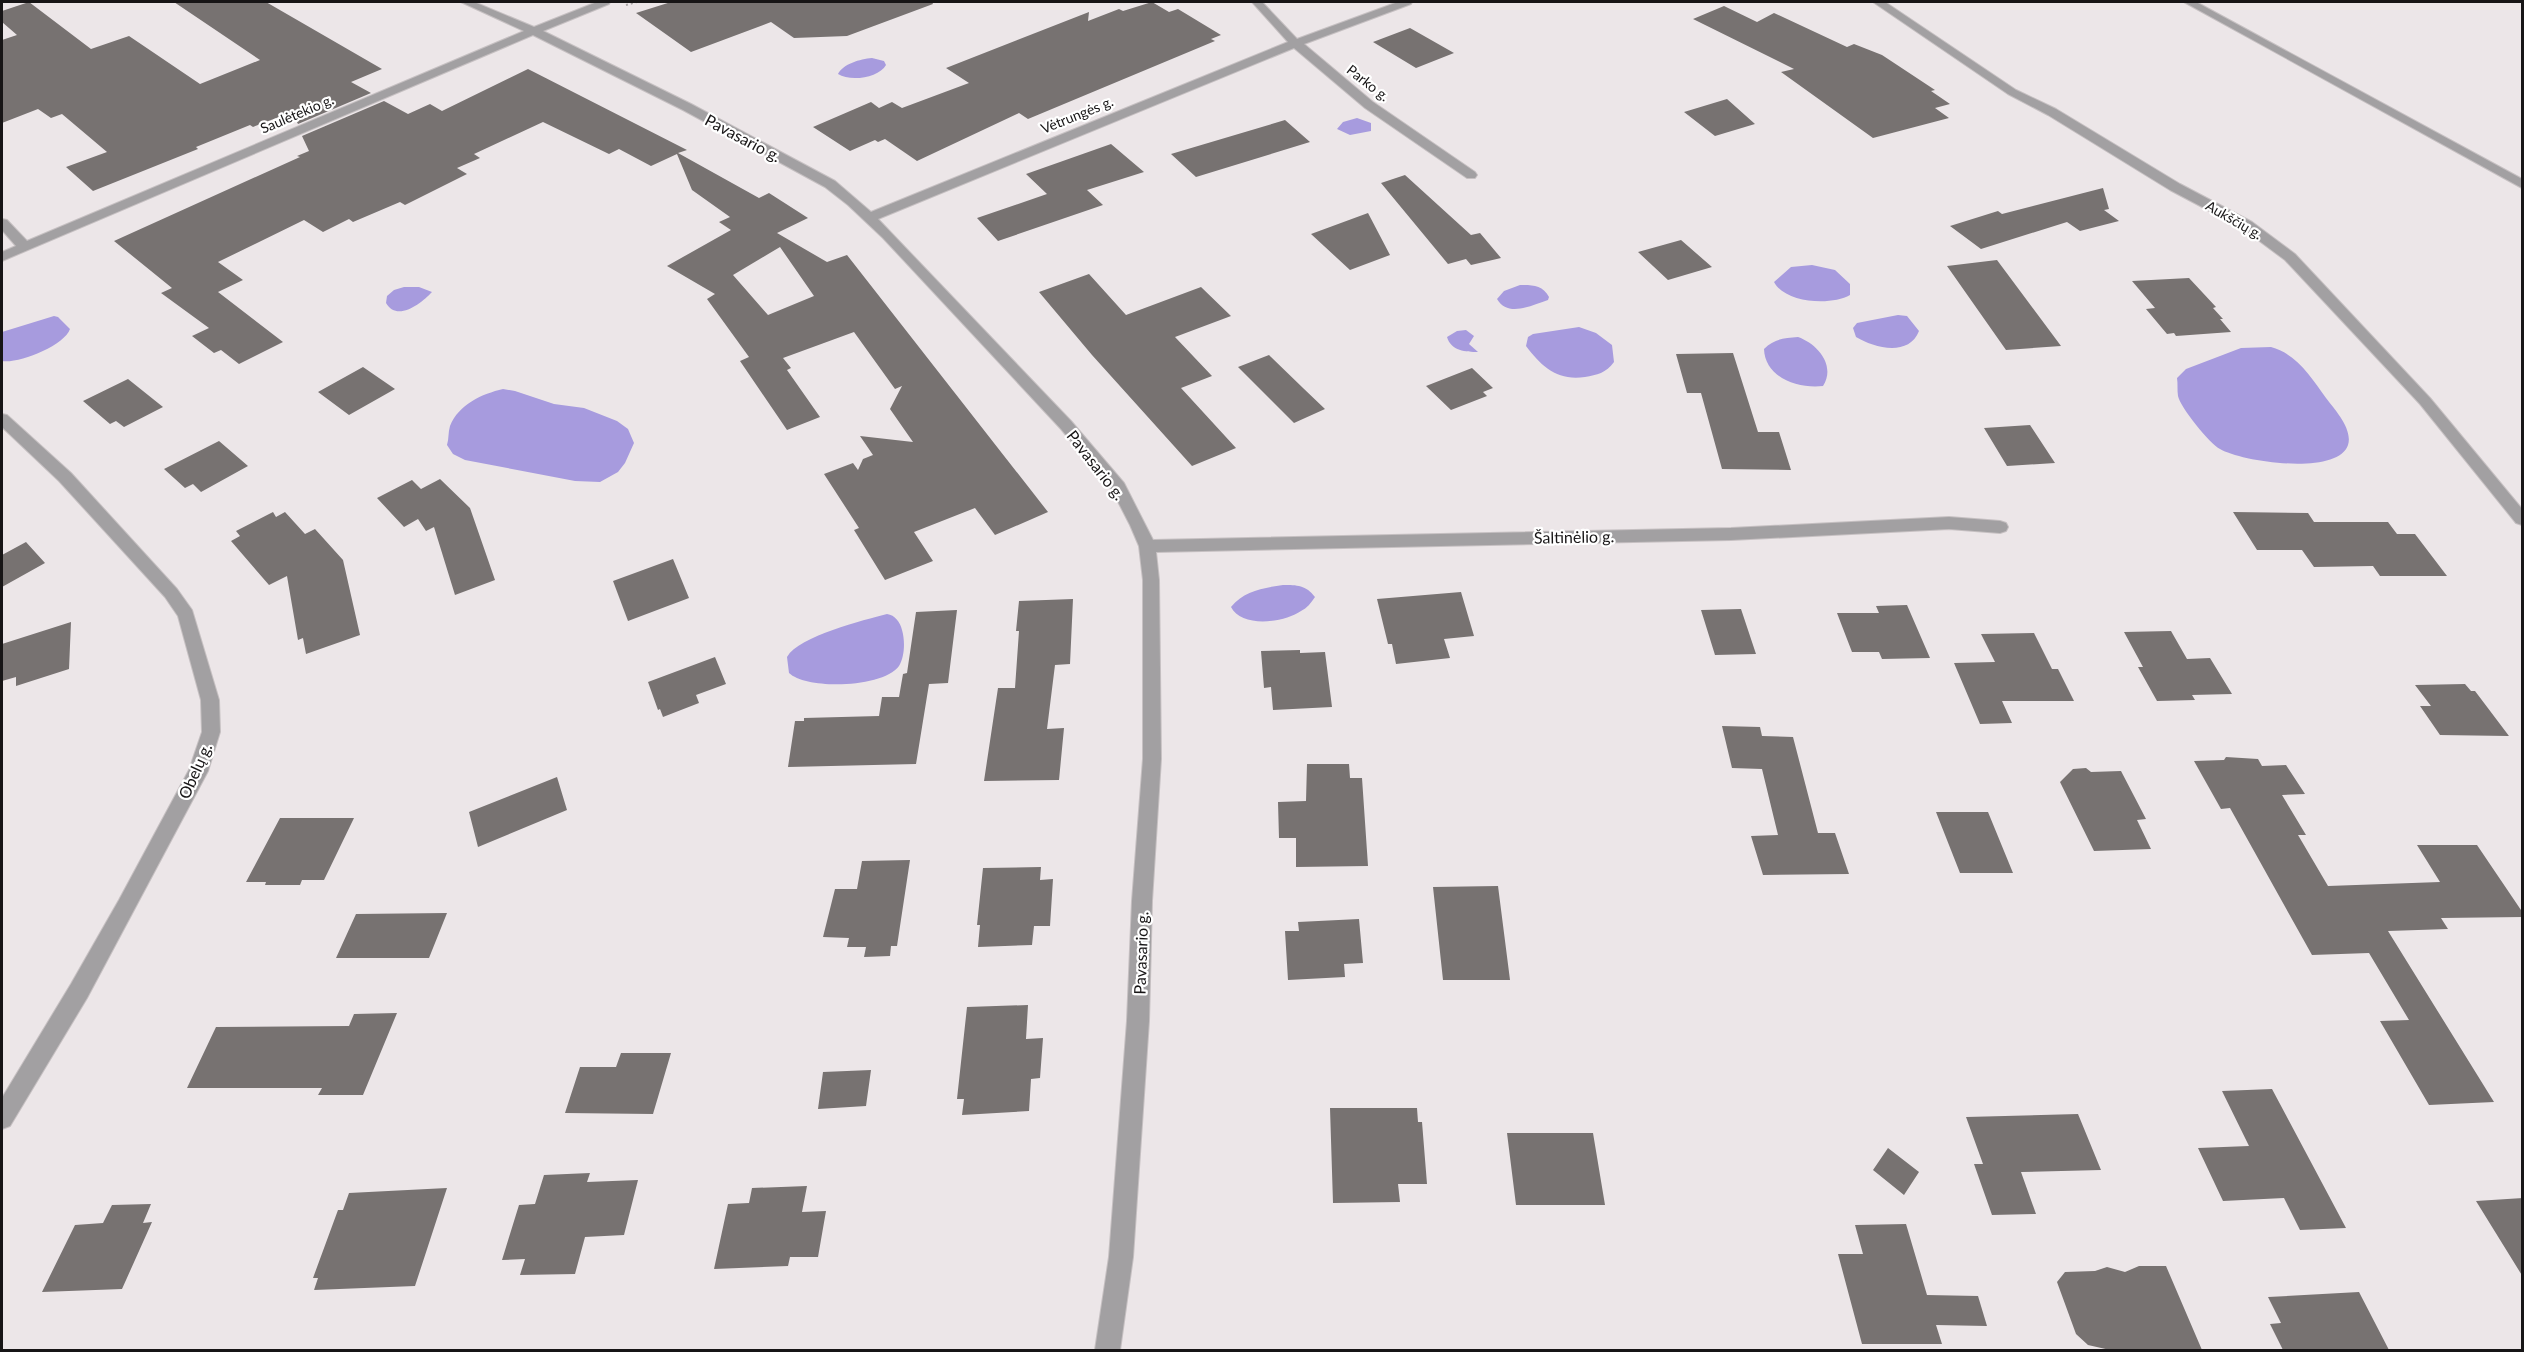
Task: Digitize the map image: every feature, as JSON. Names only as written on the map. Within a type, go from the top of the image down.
[{"type":"street","name":"Pavasario g.","points":[[466,2],[532,30],[687,107],[830,184],[871,217],[1103,468],[1118,487],[1147,546],[1151,580],[1152,759],[1142,901],[1138,1021],[1121,1257],[1107,1350]]},
{"type":"street","name":"Saulėtekio g.","points":[[2,257],[532,30],[605,2]]},
{"type":"street","name":"Parko g.","points":[[1257,2],[1294,42],[1369,105],[1471,175]]},
{"type":"street","name":"Vėtrungės g.","points":[[871,217],[1098,122],[1266,56],[1294,42],[1407,2]]},
{"type":"street","name":"Aukščių g.","points":[[1878,2],[2012,92],[2052,112],[2175,187],[2247,225],[2290,257],[2425,401],[2523,519]]},
{"type":"street","points":[[2189,2],[2523,184]]},
{"type":"street","points":[[2,223],[25,247]]},
{"type":"street","name":"Obelų g.","points":[[2,418],[65,477],[171,593],[186,615],[210,700],[211,732],[198,771],[121,916],[79,991],[2,1118]]},
{"type":"street","name":"Šaltinėlio g.","points":[[1147,546],[1731,534],[1949,523],[1974,523],[2000,527]]},
{"type":"shaded area","points":[[872,58],[884,61],[886,65],[871,76],[850,78],[838,74],[840,70],[852,63]]},
{"type":"shaded area","points":[[1357,118],[1371,123],[1371,131],[1350,135],[1337,129],[1343,122]]},
{"type":"shaded area","points":[[1812,265],[1835,270],[1850,284],[1850,295],[1832,301],[1809,300],[1788,294],[1774,282],[1791,267]]},
{"type":"shaded area","points":[[1520,285],[1540,288],[1547,293],[1548,300],[1514,309],[1507,308],[1497,299],[1504,291]]},
{"type":"shaded area","points":[[419,287],[432,292],[416,306],[396,311],[386,303],[387,296],[394,290]]},
{"type":"shaded area","points":[[1898,315],[1907,316],[1919,331],[1907,344],[1899,347],[1881,347],[1856,337],[1853,328],[1857,323]]},
{"type":"shaded area","points":[[54,316],[70,329],[59,342],[29,357],[2,361],[2,332]]},
{"type":"shaded area","points":[[1579,327],[1596,333],[1612,345],[1614,362],[1604,371],[1585,377],[1566,377],[1544,366],[1526,346],[1528,337],[1533,334]]},
{"type":"shaded area","points":[[1466,330],[1474,336],[1469,344],[1478,352],[1460,350],[1449,342],[1447,337],[1457,331]]},
{"type":"shaded area","points":[[1798,337],[1812,345],[1823,357],[1827,371],[1823,386],[1804,386],[1785,380],[1770,367],[1764,349],[1775,341]]},
{"type":"shaded area","points":[[2271,347],[2288,355],[2303,367],[2346,426],[2348,445],[2341,455],[2327,461],[2288,464],[2231,454],[2215,446],[2184,408],[2178,396],[2177,378],[2186,369],[2241,348]]},
{"type":"shaded area","points":[[503,389],[554,404],[584,408],[617,421],[628,429],[634,443],[625,463],[618,472],[600,482],[575,481],[465,460],[453,454],[447,445],[449,428],[454,418],[472,401]]},
{"type":"shaded area","points":[[1283,585],[1301,586],[1315,597],[1303,610],[1274,621],[1253,621],[1236,614],[1231,607],[1248,594]]},
{"type":"shaded area","points":[[887,614],[895,617],[898,622],[904,643],[901,662],[890,673],[878,679],[862,682],[827,684],[798,678],[789,673],[787,657],[804,642],[833,630]]},
{"type":"building","points":[[29,2],[91,49],[129,36],[200,84],[260,60],[174,2],[266,2],[382,69],[351,82],[371,93],[298,124],[292,112],[253,127],[250,125],[196,147],[198,149],[93,191],[66,167],[107,152],[62,114],[51,118],[38,109],[2,123],[2,40],[17,35],[2,22],[2,11]]},
{"type":"building","points":[[671,2],[932,2],[933,4],[847,36],[794,38],[771,22],[691,52],[636,13]]},
{"type":"building","points":[[1152,2],[1169,12],[1178,9],[1221,35],[1211,39],[1215,41],[1028,119],[1019,113],[917,161],[885,139],[878,142],[875,140],[850,151],[813,127],[871,102],[879,108],[892,102],[902,108],[969,83],[946,68],[1089,12],[1088,21],[1119,9],[1123,11]]},
{"type":"building","points":[[1724,6],[1757,22],[1774,13],[1847,47],[1854,44],[1882,55],[1935,90],[1931,91],[1950,104],[1935,108],[1949,118],[1873,138],[1781,72],[1794,69],[1693,19]]},
{"type":"building","points":[[1410,28],[1454,53],[1416,68],[1373,42]]},
{"type":"building","points":[[528,69],[687,150],[678,153],[759,198],[769,193],[808,218],[777,233],[827,262],[847,255],[1048,512],[995,535],[975,508],[914,532],[933,561],[885,580],[854,530],[859,528],[824,474],[853,463],[858,470],[863,459],[873,455],[860,436],[913,442],[890,409],[902,386],[895,389],[854,332],[783,358],[791,368],[787,370],[820,417],[787,430],[740,361],[749,357],[707,299],[715,294],[667,266],[731,230],[719,222],[730,217],[692,190],[677,154],[651,166],[619,149],[609,154],[543,122],[474,154],[480,158],[457,168],[467,174],[405,205],[400,202],[353,222],[349,219],[323,232],[304,220],[218,262],[243,280],[218,292],[283,342],[239,364],[221,350],[214,353],[192,336],[209,328],[161,293],[172,288],[114,241],[300,157],[297,156],[309,151],[302,136],[384,101],[408,114],[430,104],[442,111]],"holes":[[[780,247],[814,296],[768,315],[733,275]]]},
{"type":"building","points":[[1727,99],[1755,124],[1715,136],[1684,112]]},
{"type":"building","points":[[1285,120],[1310,142],[1196,177],[1171,154]]},
{"type":"building","points":[[1111,144],[1144,172],[1087,190],[1103,205],[998,241],[977,218],[1047,194],[1026,174]]},
{"type":"building","points":[[1405,175],[1471,235],[1480,233],[1501,258],[1471,265],[1466,259],[1448,264],[1381,183]]},
{"type":"building","points":[[2103,188],[2109,209],[2104,210],[2119,221],[2080,231],[2067,222],[1981,249],[1950,226],[1998,211],[2002,214]]},
{"type":"building","points":[[1368,213],[1390,255],[1350,270],[1311,234]]},
{"type":"building","points":[[1681,240],[1712,267],[1668,280],[1638,252]]},
{"type":"building","points":[[1997,260],[2061,346],[2006,350],[1947,266]]},
{"type":"building","points":[[1089,274],[1126,315],[1201,287],[1231,316],[1175,337],[1212,376],[1181,388],[1236,448],[1192,466],[1039,292]]},
{"type":"building","points":[[2189,278],[2216,307],[2213,308],[2231,332],[2176,336],[2174,333],[2167,334],[2146,309],[2155,308],[2132,281]]},
{"type":"building","points":[[1733,353],[1758,432],[1779,432],[1791,470],[1722,469],[1701,393],[1687,393],[1676,354]]},
{"type":"building","points":[[1269,355],[1325,409],[1294,423],[1238,367]]},
{"type":"building","points":[[363,367],[395,389],[349,415],[318,392]]},
{"type":"building","points":[[1472,368],[1493,388],[1483,392],[1487,396],[1451,410],[1426,386]]},
{"type":"building","points":[[128,379],[163,407],[124,427],[116,421],[110,424],[83,401]]},
{"type":"building","points":[[2030,425],[2055,463],[2007,466],[1984,428]]},
{"type":"building","points":[[219,441],[248,466],[201,492],[193,484],[185,488],[164,469]]},
{"type":"building","points":[[440,479],[470,508],[495,580],[455,595],[434,527],[426,531],[418,519],[404,527],[377,498],[412,480],[421,489]]},
{"type":"building","points":[[273,512],[276,517],[285,512],[305,534],[315,529],[343,560],[360,635],[306,654],[303,638],[298,640],[287,576],[269,585],[231,541],[240,536],[236,531]]},
{"type":"building","points":[[2233,512],[2308,513],[2314,522],[2388,522],[2397,534],[2415,534],[2447,576],[2380,576],[2373,566],[2314,567],[2302,550],[2257,550]]},
{"type":"building","points":[[26,542],[45,563],[2,587],[2,555]]},
{"type":"building","points":[[673,559],[689,598],[628,621],[613,581]]},
{"type":"building","points":[[1461,592],[1474,636],[1444,639],[1450,658],[1396,664],[1392,644],[1388,644],[1377,599]]},
{"type":"building","points":[[1073,599],[1070,664],[1055,665],[1047,729],[1064,728],[1059,780],[984,781],[998,688],[1015,688],[1019,601]]},
{"type":"building","points":[[1907,605],[1930,658],[1882,659],[1879,652],[1852,652],[1837,613],[1879,613],[1876,606]]},
{"type":"building","points":[[1741,609],[1756,654],[1715,655],[1701,610]]},
{"type":"building","points":[[957,610],[948,683],[929,684],[916,764],[788,767],[795,721],[804,721],[804,718],[879,716],[882,697],[899,697],[903,674],[907,673],[916,612]]},
{"type":"building","points":[[71,622],[69,669],[16,686],[16,677],[2,681],[2,644]]},
{"type":"building","points":[[2171,631],[2187,659],[2210,658],[2232,694],[2192,695],[2195,700],[2157,701],[2138,667],[2143,667],[2124,632]]},
{"type":"building","points":[[2034,633],[2052,669],[2058,669],[2074,701],[2002,701],[2012,723],[1980,724],[1954,663],[1995,662],[1981,634]]},
{"type":"building","points":[[1300,650],[1300,653],[1325,652],[1332,707],[1273,710],[1271,687],[1264,688],[1261,651]]},
{"type":"building","points":[[715,657],[726,684],[696,695],[699,703],[663,717],[660,709],[658,710],[648,682]]},
{"type":"building","points":[[2465,684],[2471,691],[2475,691],[2509,736],[2440,735],[2420,706],[2431,706],[2415,685]]},
{"type":"building","points":[[1722,726],[1760,727],[1762,736],[1793,737],[1818,833],[1835,833],[1849,874],[1763,875],[1751,836],[1778,835],[1762,769],[1732,768]]},
{"type":"building","points":[[2226,757],[2258,759],[2262,766],[2286,765],[2305,794],[2282,795],[2306,835],[2298,835],[2328,886],[2440,882],[2417,845],[2477,845],[2523,913],[2523,917],[2441,918],[2448,929],[2388,931],[2494,1102],[2429,1105],[2380,1021],[2409,1020],[2369,953],[2312,955],[2230,808],[2221,809],[2194,761],[2224,760]]},
{"type":"building","points":[[1307,764],[1349,764],[1350,778],[1362,778],[1368,866],[1296,867],[1296,838],[1279,838],[1278,802],[1306,801]]},
{"type":"building","points":[[2086,768],[2091,772],[2121,771],[2146,819],[2137,820],[2151,849],[2094,851],[2060,782],[2073,769]]},
{"type":"building","points":[[557,777],[567,810],[478,847],[469,812]]},
{"type":"building","points":[[1936,812],[1988,812],[2013,873],[1960,873]]},
{"type":"building","points":[[280,818],[354,818],[324,880],[302,880],[300,885],[265,885],[266,882],[246,882]]},
{"type":"building","points":[[910,860],[897,946],[891,946],[890,956],[864,957],[866,947],[847,947],[849,938],[823,937],[835,889],[857,889],[862,861]]},
{"type":"building","points":[[1041,867],[1040,880],[1053,879],[1050,926],[1034,926],[1032,945],[978,947],[980,925],[977,925],[983,868]]},
{"type":"building","points":[[1498,886],[1510,980],[1443,980],[1433,887]]},
{"type":"building","points":[[447,913],[429,958],[336,958],[356,914]]},
{"type":"building","points":[[1359,919],[1363,963],[1344,964],[1345,977],[1288,980],[1285,931],[1299,931],[1298,922]]},
{"type":"building","points":[[1028,1005],[1026,1039],[1043,1038],[1040,1078],[1031,1079],[1029,1111],[962,1115],[964,1099],[957,1099],[967,1007]]},
{"type":"building","points":[[397,1013],[363,1095],[318,1095],[322,1088],[187,1088],[216,1027],[349,1026],[354,1014]]},
{"type":"building","points":[[621,1053],[671,1053],[653,1114],[565,1113],[580,1067],[616,1067]]},
{"type":"building","points":[[871,1070],[866,1106],[818,1109],[823,1072]]},
{"type":"building","points":[[2272,1089],[2346,1228],[2300,1230],[2284,1198],[2223,1201],[2198,1148],[2249,1146],[2222,1091]]},
{"type":"building","points":[[1330,1108],[1417,1108],[1418,1122],[1422,1122],[1427,1184],[1398,1184],[1400,1202],[1333,1203]]},
{"type":"building","points":[[2078,1114],[2101,1170],[2021,1172],[2036,1214],[1992,1215],[1974,1164],[1983,1164],[1966,1117]]},
{"type":"building","points":[[1507,1133],[1593,1133],[1605,1205],[1516,1205]]},
{"type":"building","points":[[1888,1148],[1919,1172],[1904,1195],[1873,1170]]},
{"type":"building","points":[[590,1173],[587,1182],[638,1180],[624,1235],[585,1237],[575,1274],[520,1275],[525,1259],[502,1260],[519,1205],[535,1204],[544,1175]]},
{"type":"building","points":[[807,1186],[802,1212],[826,1211],[818,1257],[790,1257],[788,1266],[714,1269],[728,1204],[749,1203],[752,1188]]},
{"type":"building","points":[[447,1188],[415,1286],[314,1290],[318,1278],[313,1278],[338,1210],[343,1210],[349,1193]]},
{"type":"building","points":[[2523,1198],[2523,1277],[2476,1201]]},
{"type":"building","points":[[151,1204],[143,1223],[152,1222],[122,1289],[42,1292],[75,1225],[103,1223],[112,1205]]},
{"type":"building","points":[[1906,1224],[1927,1295],[1978,1296],[1987,1326],[1936,1325],[1942,1344],[1862,1344],[1838,1254],[1863,1254],[1855,1225]]},
{"type":"building","points":[[2139,1266],[2166,1266],[2202,1350],[2110,1350],[2088,1345],[2076,1334],[2057,1282],[2065,1272],[2095,1271],[2107,1267],[2125,1272]]},
{"type":"building","points":[[2359,1292],[2389,1350],[2283,1350],[2270,1324],[2281,1323],[2268,1297]]}]
